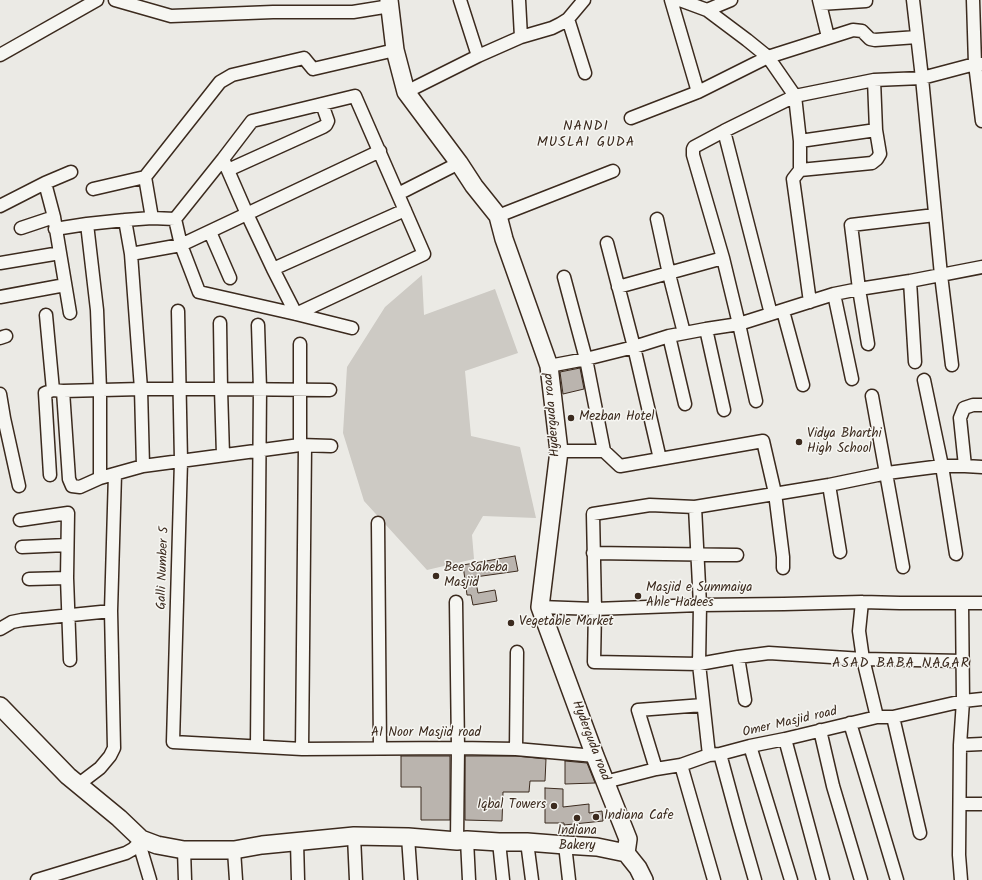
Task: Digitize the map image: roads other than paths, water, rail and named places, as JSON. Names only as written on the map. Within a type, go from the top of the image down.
[{"type":"street","points":[[115,0],[171,16],[273,12],[353,12],[389,3]]},
{"type":"street","points":[[460,0],[478,56]]},
{"type":"street","points":[[519,0],[521,37]]},
{"type":"street","points":[[406,92],[478,56],[521,37],[552,28],[568,19],[584,0]]},
{"type":"street","points":[[671,0],[698,92]]},
{"type":"street","points":[[680,0],[707,10],[768,57],[795,96],[800,141],[800,170],[793,180],[810,302]]},
{"type":"street","points":[[707,10],[731,0]]},
{"type":"street","points":[[912,0],[922,78],[941,275],[952,365]]},
{"type":"street","points":[[973,0],[979,64],[982,121]]},
{"type":"street","points":[[828,38],[819,2],[866,1]]},
{"type":"street","points":[[0,55],[90,2]]},
{"type":"street","name":"Hyderguda road","points":[[389,3],[395,50],[406,92],[459,163],[474,186],[498,216],[504,239],[549,366],[559,451],[540,607],[595,756],[628,839],[626,853]]},
{"type":"street","points":[[568,19],[585,74]]},
{"type":"street","points":[[631,118],[698,92],[768,57],[853,30],[862,31],[870,39],[875,40],[917,37]]},
{"type":"street","points":[[93,189],[145,177],[220,82],[232,75],[304,58],[314,69],[395,50]]},
{"type":"street","points":[[756,402],[739,324],[693,155],[693,148],[795,96],[874,80],[922,78],[979,64]]},
{"type":"street","points":[[800,170],[872,163],[877,159],[880,154],[876,130],[874,80]]},
{"type":"street","points":[[21,228],[54,223],[87,224],[152,218],[175,219],[226,165],[252,120],[355,96],[424,254],[296,314]]},
{"type":"street","points":[[226,165],[323,127],[328,121],[322,104]]},
{"type":"street","points":[[800,141],[876,130]]},
{"type":"street","points":[[724,131],[777,312],[802,386]]},
{"type":"street","points":[[130,254],[180,245],[380,152]]},
{"type":"street","points":[[398,194],[459,163]]},
{"type":"street","points":[[226,165],[272,269],[296,314]]},
{"type":"street","points":[[498,216],[613,171]]},
{"type":"street","points":[[1,203],[71,172]]},
{"type":"street","points":[[145,177],[152,218]]},
{"type":"street","points":[[45,183],[60,253],[70,313]]},
{"type":"street","points":[[272,269],[405,210]]},
{"type":"street","points":[[868,344],[851,225],[935,215]]},
{"type":"street","points":[[657,218],[684,333]]},
{"type":"street","points":[[175,219],[180,245],[199,292],[352,328]]},
{"type":"street","points":[[125,220],[130,254],[140,389],[143,466]]},
{"type":"street","points":[[87,224],[97,310],[100,390],[100,478]]},
{"type":"street","points":[[210,232],[230,278]]},
{"type":"street","points":[[607,243],[634,347],[660,459]]},
{"type":"street","points":[[0,263],[60,253]]},
{"type":"street","points":[[618,287],[722,258]]},
{"type":"street","points":[[549,366],[586,359],[634,347],[669,336],[739,324],[834,294],[982,267]]},
{"type":"street","points":[[564,277],[586,359],[604,451],[620,466],[763,441],[775,493],[784,557],[784,568]]},
{"type":"street","points":[[910,281],[915,362]]},
{"type":"street","points":[[0,297],[65,286]]},
{"type":"street","points":[[834,294],[852,379]]},
{"type":"street","name":"Galli Number 5","points":[[178,311],[181,461],[173,742],[257,746]]},
{"type":"street","points":[[46,315],[58,391],[69,479],[72,486],[80,487],[100,478],[143,466],[303,446],[331,446]]},
{"type":"street","points":[[220,323],[223,455]]},
{"type":"street","points":[[257,746],[260,451],[258,325]]},
{"type":"street","points":[[706,329],[724,410]]},
{"type":"street","points":[[669,336],[685,404]]},
{"type":"street","points":[[300,344],[300,390],[303,446],[302,749]]},
{"type":"street","points":[[924,380],[942,466],[956,554]]},
{"type":"street","points":[[50,475],[45,393],[58,391],[140,389],[330,390]]},
{"type":"street","points":[[0,394],[2,419],[19,486]]},
{"type":"street","points":[[872,396],[903,567]]},
{"type":"street","points":[[966,466],[960,418],[964,408],[973,405],[982,405]]},
{"type":"street","points":[[559,451],[604,451]]},
{"type":"street","points":[[963,661],[863,659],[769,653],[699,664],[594,662],[593,514],[650,505],[695,507],[829,485],[887,473],[942,466],[982,467]]},
{"type":"street","points":[[79,784],[100,768],[110,756],[114,748],[111,611],[115,474]]},
{"type":"street","points":[[829,485],[840,552]]},
{"type":"street","points":[[695,507],[700,605],[699,664],[703,705],[715,755],[755,880]]},
{"type":"street","points":[[20,520],[68,514],[67,578],[70,660]]},
{"type":"street","points":[[378,523],[380,748]]},
{"type":"street","points":[[22,547],[67,545]]},
{"type":"street","points":[[593,554],[737,555]]},
{"type":"street","points":[[29,579],[67,578]]},
{"type":"street","points":[[456,602],[458,748],[462,841],[469,880]]},
{"type":"street","points":[[540,607],[594,609],[700,605],[862,602],[982,603]]},
{"type":"street","points":[[862,602],[859,631],[863,659],[877,717]]},
{"type":"street","points":[[961,880],[959,855],[960,744],[964,701],[962,603]]},
{"type":"street","points":[[0,629],[12,622],[111,611]]},
{"type":"street","points":[[516,749],[517,652]]},
{"type":"street","points":[[738,657],[745,700]]},
{"type":"street","name":"Omer Masjid road","points":[[605,782],[656,769],[681,765],[750,746],[877,717],[893,717],[964,701],[982,699]]},
{"type":"street","points":[[656,769],[638,710],[703,705]]},
{"type":"street","points":[[0,706],[68,776],[119,818],[140,841],[150,880]]},
{"type":"street","points":[[893,717],[920,833]]},
{"type":"street","points":[[850,723],[897,880]]},
{"type":"street","points":[[820,730],[833,786],[861,880]]},
{"type":"street","points":[[785,739],[822,880]]},
{"type":"street","points":[[960,744],[982,744]]},
{"type":"street","name":"AI Noor Masjid road","points":[[257,746],[302,749],[516,749],[595,756]]},
{"type":"street","points":[[750,746],[791,880]]},
{"type":"street","points":[[681,765],[714,880]]},
{"type":"street","points":[[960,804],[982,804]]},
{"type":"street","points":[[140,841],[184,850],[234,850],[262,845],[354,836],[408,837],[462,841],[527,842],[597,847],[626,853],[638,868],[644,880]]},
{"type":"street","points":[[354,836],[356,880]]},
{"type":"street","points":[[408,837],[411,880]]},
{"type":"street","points":[[37,880],[126,853],[133,849],[140,841]]},
{"type":"street","points":[[297,842],[298,880]]},
{"type":"street","points":[[499,842],[503,880]]},
{"type":"street","points":[[527,842],[532,880]]},
{"type":"street","points":[[565,845],[569,880]]},
{"type":"street","points":[[184,850],[185,880]]},
{"type":"street","points":[[234,850],[236,880]]},
{"type":"place","name":"Mezban Hotel","points":[[571,418]]},
{"type":"place","name":"Vidya Bharthi High School","points":[[799,442]]},
{"type":"place","name":"Bee Saheba Masjid","points":[[436,576]]},
{"type":"place","name":"Masjid e Summaiya Ahle Hadees","points":[[638,596]]},
{"type":"place","name":"Vegetable Market","points":[[511,623]]},
{"type":"place","name":"Iqbal Towers","points":[[554,806]]},
{"type":"place","name":"Indiana Cafe","points":[[596,817]]},
{"type":"place","name":"Indiana Bakery","points":[[577,818]]},
{"type":"district","name":"NANDI MUSLAI GUDA","points":[[586,136]]},
{"type":"district","name":"ASAD BABA NAGAR","points":[[901,665]]}]
